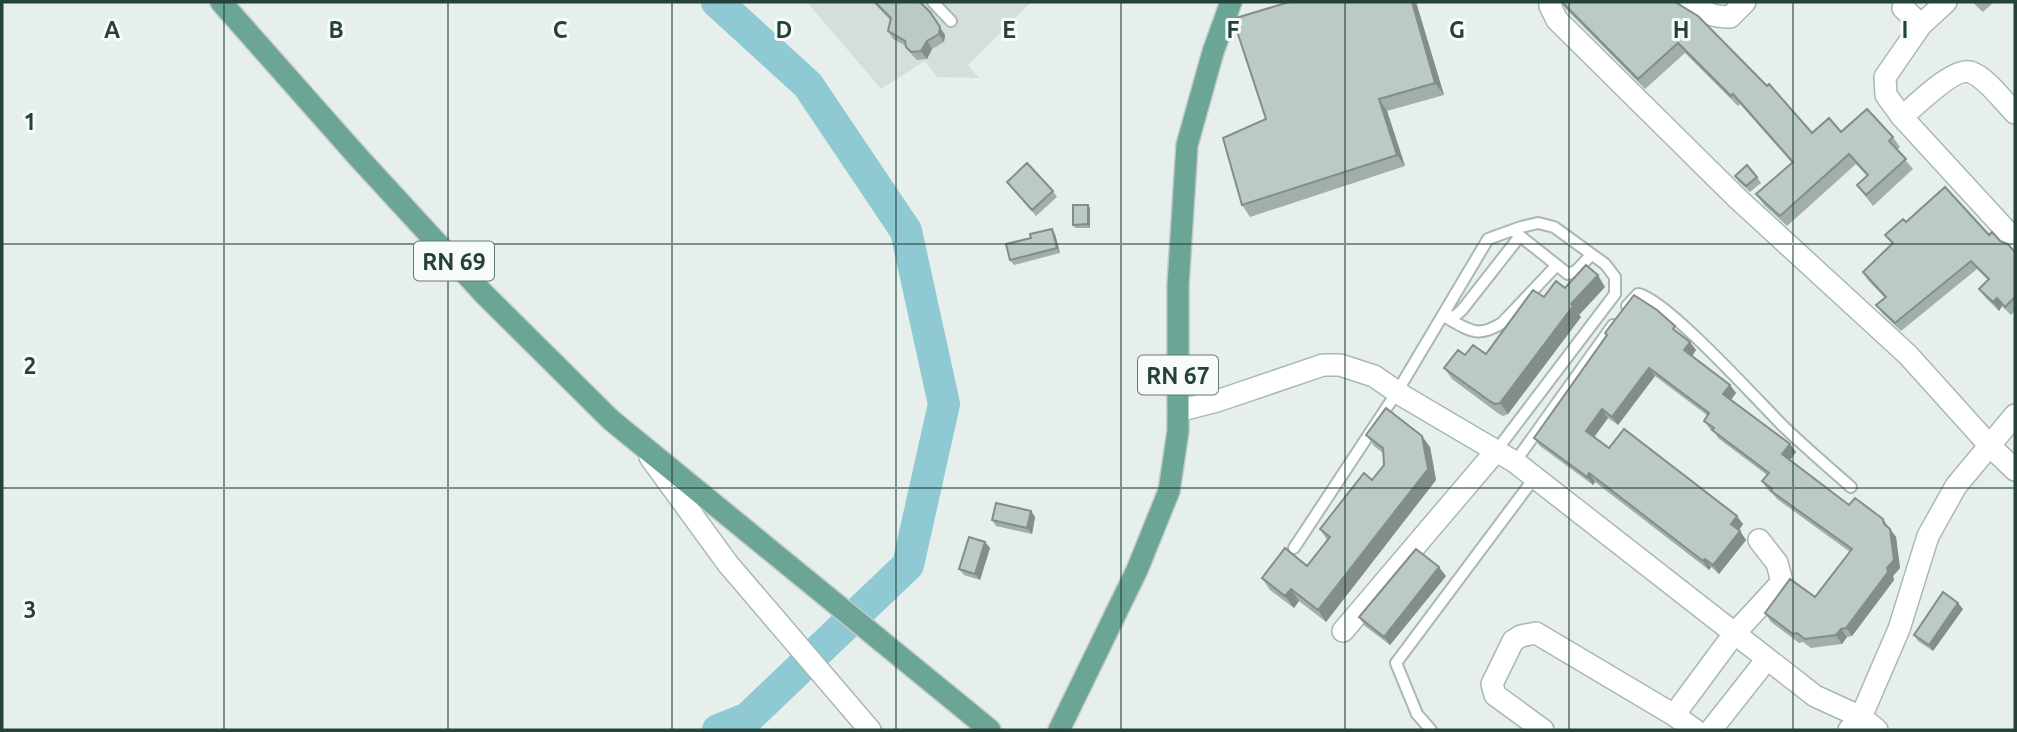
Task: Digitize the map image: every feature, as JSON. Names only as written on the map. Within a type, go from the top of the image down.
[{"type":"main road","name":"RN 69","points":[[221,2],[484,294],[611,420],[990,730]]},
{"type":"main road","name":"RN 67","points":[[1059,730],[1137,570],[1169,491],[1178,431],[1178,285],[1187,145],[1213,52],[1231,2]]},
{"type":"street","points":[[1551,2],[1550,6],[1557,19],[1737,198],[1908,355],[2015,470]]},
{"type":"street","points":[[1691,2],[1703,13],[1730,17],[1745,2]]},
{"type":"street","points":[[1945,2],[1922,25],[1885,77],[1886,95],[1902,117],[2015,240]]},
{"type":"street","points":[[1903,8],[1922,25]]},
{"type":"street","points":[[1902,117],[1956,72],[1969,71],[2011,101]]},
{"type":"street","points":[[1178,411],[1217,401],[1324,365],[1354,368],[1374,376],[1506,456],[1815,696],[1862,726],[1899,629],[1928,536],[1956,486],[2015,415]]},
{"type":"street","points":[[640,444],[728,564],[869,729]]},
{"type":"street","points":[[1343,631],[1506,456]]},
{"type":"street","points":[[1674,715],[1734,634],[1782,582],[1777,562],[1759,540]]},
{"type":"street","points":[[1544,730],[1495,695],[1492,684],[1513,641],[1536,633],[1695,730]]},
{"type":"street","points":[[1711,730],[1767,659]]},
{"type":"lane","points":[[933,2],[951,21]]},
{"type":"lane","points":[[1294,548],[1397,392],[1488,239],[1517,233],[1538,223],[1553,228],[1605,264],[1615,277],[1615,295],[1506,456]]},
{"type":"lane","points":[[1517,233],[1569,274],[1576,271],[1591,255]]},
{"type":"lane","points":[[1444,317],[1455,316],[1462,310],[1517,233]]},
{"type":"lane","points":[[1444,317],[1478,333],[1492,329],[1502,323],[1556,266]]},
{"type":"lane","points":[[1506,456],[1638,294],[1645,295],[1669,312],[1785,428],[1851,487]]},
{"type":"lane","points":[[1431,730],[1417,714],[1396,663],[1535,477]]},
{"type":"shaded area","points":[[807,2],[1031,2],[968,65],[979,78],[937,77],[925,61],[881,89]]},
{"type":"building","points":[[875,2],[920,2],[940,27],[939,34],[927,41],[921,51],[911,52],[905,41],[888,31],[891,18]]},
{"type":"building","points":[[1289,2],[1412,2],[1435,83],[1379,99],[1397,155],[1242,205],[1223,138],[1266,119],[1233,19]]},
{"type":"building","points":[[1562,2],[1675,2],[1698,16],[1767,86],[1769,84],[1812,133],[1829,118],[1841,132],[1867,109],[1893,137],[1889,141],[1906,159],[1866,195],[1857,185],[1868,175],[1849,154],[1780,216],[1756,194],[1793,162],[1733,94],[1731,96],[1678,43],[1638,79]]},
{"type":"building","points":[[1027,163],[1053,191],[1032,210],[1007,182]]},
{"type":"building","points":[[1747,165],[1757,177],[1746,186],[1735,176]]},
{"type":"building","points":[[1945,187],[1989,235],[1992,232],[2015,252],[2015,297],[2005,307],[1997,298],[1993,302],[1979,289],[1989,279],[1971,261],[1895,323],[1876,305],[1886,297],[1863,272],[1893,243],[1885,235],[1903,219],[1906,222]]},
{"type":"building","points":[[1073,205],[1088,205],[1088,224],[1073,225]]},
{"type":"building","points":[[1052,229],[1057,248],[1010,260],[1006,244]]},
{"type":"building","points":[[1586,265],[1598,275],[1571,304],[1573,306],[1500,403],[1491,402],[1444,368],[1458,350],[1465,355],[1473,345],[1486,354],[1533,290],[1544,297],[1556,281],[1565,288]]},
{"type":"building","points":[[1634,295],[1657,310],[1675,326],[1673,329],[1690,342],[1684,350],[1730,385],[1723,394],[1790,444],[1782,454],[1849,505],[1855,498],[1883,519],[1890,529],[1894,560],[1887,568],[1888,572],[1846,628],[1836,635],[1805,639],[1797,633],[1793,634],[1765,613],[1790,579],[1815,597],[1852,549],[1771,491],[1762,481],[1769,473],[1712,430],[1714,428],[1704,421],[1709,413],[1649,368],[1612,417],[1602,409],[1586,431],[1609,448],[1624,429],[1737,516],[1731,524],[1740,531],[1713,565],[1705,559],[1703,561],[1589,473],[1587,477],[1534,438]]},
{"type":"building","points":[[1386,408],[1422,436],[1428,469],[1318,610],[1291,589],[1285,596],[1262,578],[1285,548],[1307,566],[1330,537],[1320,529],[1364,473],[1372,480],[1384,465],[1383,448],[1366,435]]},
{"type":"building","points":[[996,503],[1031,511],[1027,528],[992,520]]},
{"type":"building","points":[[969,537],[985,542],[975,574],[959,569]]},
{"type":"building","points":[[1416,549],[1439,567],[1384,637],[1359,617]]},
{"type":"building","points":[[1943,592],[1958,603],[1929,645],[1914,635]]},
{"type":"waterway","points":[[717,2],[808,85],[906,231],[944,404],[908,565],[748,718],[718,730]]}]
